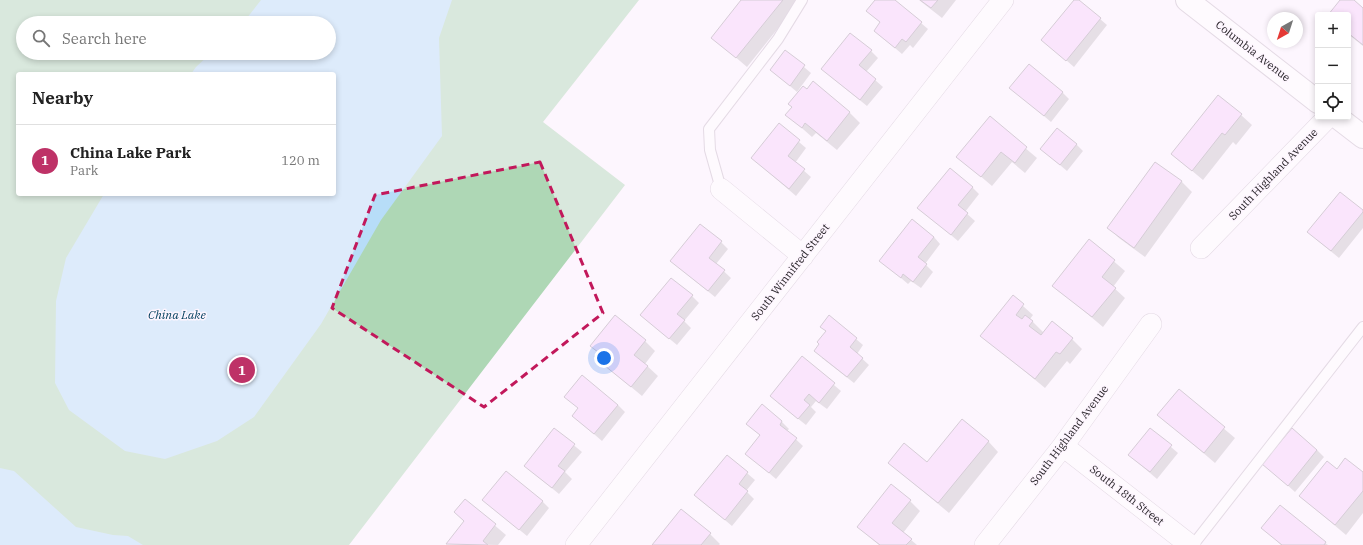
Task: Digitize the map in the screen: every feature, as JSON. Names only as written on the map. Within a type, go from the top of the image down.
[{"type":"main road","name":"Columbia Avenue","points":[[1187,0],[1315,100]]},
{"type":"main road","points":[[1341,120],[1363,137]]},
{"type":"street","name":"South Winnifred Street","points":[[576,545],[1003,0]]},
{"type":"street","name":"South Highland Avenue","points":[[1201,248],[1325,120]]},
{"type":"street","points":[[721,189],[802,256]]},
{"type":"street","name":"South Highland Avenue","points":[[985,545],[1063,446],[1151,324]]},
{"type":"street","name":"South 18th Street","points":[[1063,446],[1191,545]]},
{"type":"lane","points":[[721,189],[710,150],[709,129],[778,39],[802,0]]},
{"type":"lane","points":[[1191,545],[1363,327]]},
{"type":"highlighted area","points":[[540,162],[603,313],[484,407],[332,308],[375,195]]},
{"type":"green space","points":[[0,0],[639,0],[543,122],[625,185],[349,545],[0,545]]},
{"type":"water","name":"China Lake","points":[[261,0],[452,0],[439,38],[442,136],[381,220],[321,324],[254,417],[217,441],[165,459],[125,451],[69,410],[55,383],[56,301],[66,258],[103,196],[336,196],[336,72],[192,72],[204,60],[336,60],[336,16],[248,16]]},
{"type":"water","points":[[0,468],[14,471],[76,527],[113,535],[128,536],[143,545],[0,545]]},
{"type":"building","points":[[741,0],[783,0],[736,58],[711,38]]},
{"type":"building","points":[[875,0],[895,0],[922,22],[906,42],[902,39],[895,48],[874,31],[880,22],[866,11]]},
{"type":"building","points":[[920,0],[938,0],[931,8]]},
{"type":"building","points":[[1074,0],[1079,0],[1101,18],[1066,61],[1041,40]]},
{"type":"building","points":[[1340,0],[1354,0],[1363,8],[1363,45],[1351,35],[1351,12],[1330,12]]},
{"type":"building","points":[[850,33],[872,50],[859,65],[876,79],[860,100],[821,69]]},
{"type":"building","points":[[785,50],[805,65],[790,86],[770,70]]},
{"type":"building","points":[[1029,64],[1063,92],[1044,116],[1009,88]]},
{"type":"building","points":[[813,81],[850,112],[827,141],[805,123],[802,128],[785,115],[792,107],[788,104],[803,86],[807,89]]},
{"type":"building","points":[[1218,95],[1242,114],[1225,135],[1222,133],[1192,171],[1171,154]]},
{"type":"building","points":[[990,116],[1027,147],[1015,163],[1001,152],[981,177],[956,157]]},
{"type":"building","points":[[779,123],[800,140],[788,156],[805,169],[789,189],[751,158]]},
{"type":"building","points":[[1057,128],[1077,144],[1060,165],[1040,149]]},
{"type":"building","points":[[1155,162],[1182,181],[1134,248],[1107,228]]},
{"type":"building","points":[[950,168],[973,187],[958,205],[968,213],[951,235],[917,208]]},
{"type":"building","points":[[1340,192],[1363,210],[1363,212],[1331,251],[1307,232]]},
{"type":"building","points":[[912,219],[934,237],[918,257],[927,264],[913,282],[903,274],[901,278],[879,261]]},
{"type":"building","points":[[700,224],[722,241],[709,258],[725,270],[708,291],[670,261]]},
{"type":"building","points":[[1089,239],[1115,260],[1102,277],[1116,288],[1092,317],[1052,286]]},
{"type":"building","points":[[671,278],[693,295],[677,314],[685,320],[669,339],[640,315]]},
{"type":"building","points":[[1013,295],[1024,304],[1016,315],[1022,319],[1025,315],[1033,321],[1029,326],[1041,335],[1052,321],[1073,338],[1060,354],[1056,352],[1035,379],[980,336]]},
{"type":"building","points":[[615,315],[646,340],[634,355],[648,366],[631,387],[594,357],[598,352],[590,346]]},
{"type":"building","points":[[829,315],[857,338],[850,347],[863,358],[847,377],[814,351],[819,344],[817,342],[826,331],[820,327]]},
{"type":"building","points":[[802,356],[835,383],[819,403],[809,394],[804,400],[810,405],[798,419],[770,396]]},
{"type":"building","points":[[582,375],[618,405],[594,434],[572,416],[578,408],[564,397]]},
{"type":"building","points":[[1179,389],[1225,427],[1204,453],[1157,415]]},
{"type":"building","points":[[762,404],[782,421],[780,425],[797,438],[769,473],[745,454],[760,435],[746,424]]},
{"type":"building","points":[[962,419],[989,441],[938,503],[888,463],[904,443],[927,462]]},
{"type":"building","points":[[554,428],[575,444],[558,466],[565,471],[552,488],[524,466]]},
{"type":"building","points":[[1150,428],[1172,445],[1150,472],[1128,455]]},
{"type":"building","points":[[1292,428],[1317,450],[1288,486],[1262,464]]},
{"type":"building","points":[[727,455],[748,472],[739,484],[748,491],[725,520],[694,495]]},
{"type":"building","points":[[1345,458],[1363,472],[1363,491],[1335,525],[1299,496],[1327,461],[1337,469]]},
{"type":"building","points":[[506,471],[543,501],[519,530],[482,500]]},
{"type":"building","points":[[891,484],[911,500],[892,523],[912,539],[906,545],[880,545],[857,527]]},
{"type":"building","points":[[465,499],[496,524],[483,541],[488,545],[446,544],[464,521],[454,512]]},
{"type":"building","points":[[1280,505],[1326,542],[1324,545],[1282,545],[1261,528]]},
{"type":"building","points":[[681,509],[711,533],[701,545],[652,545]]},
{"type":"place","name":"China Lake Park","points":[[242,370]]}]
